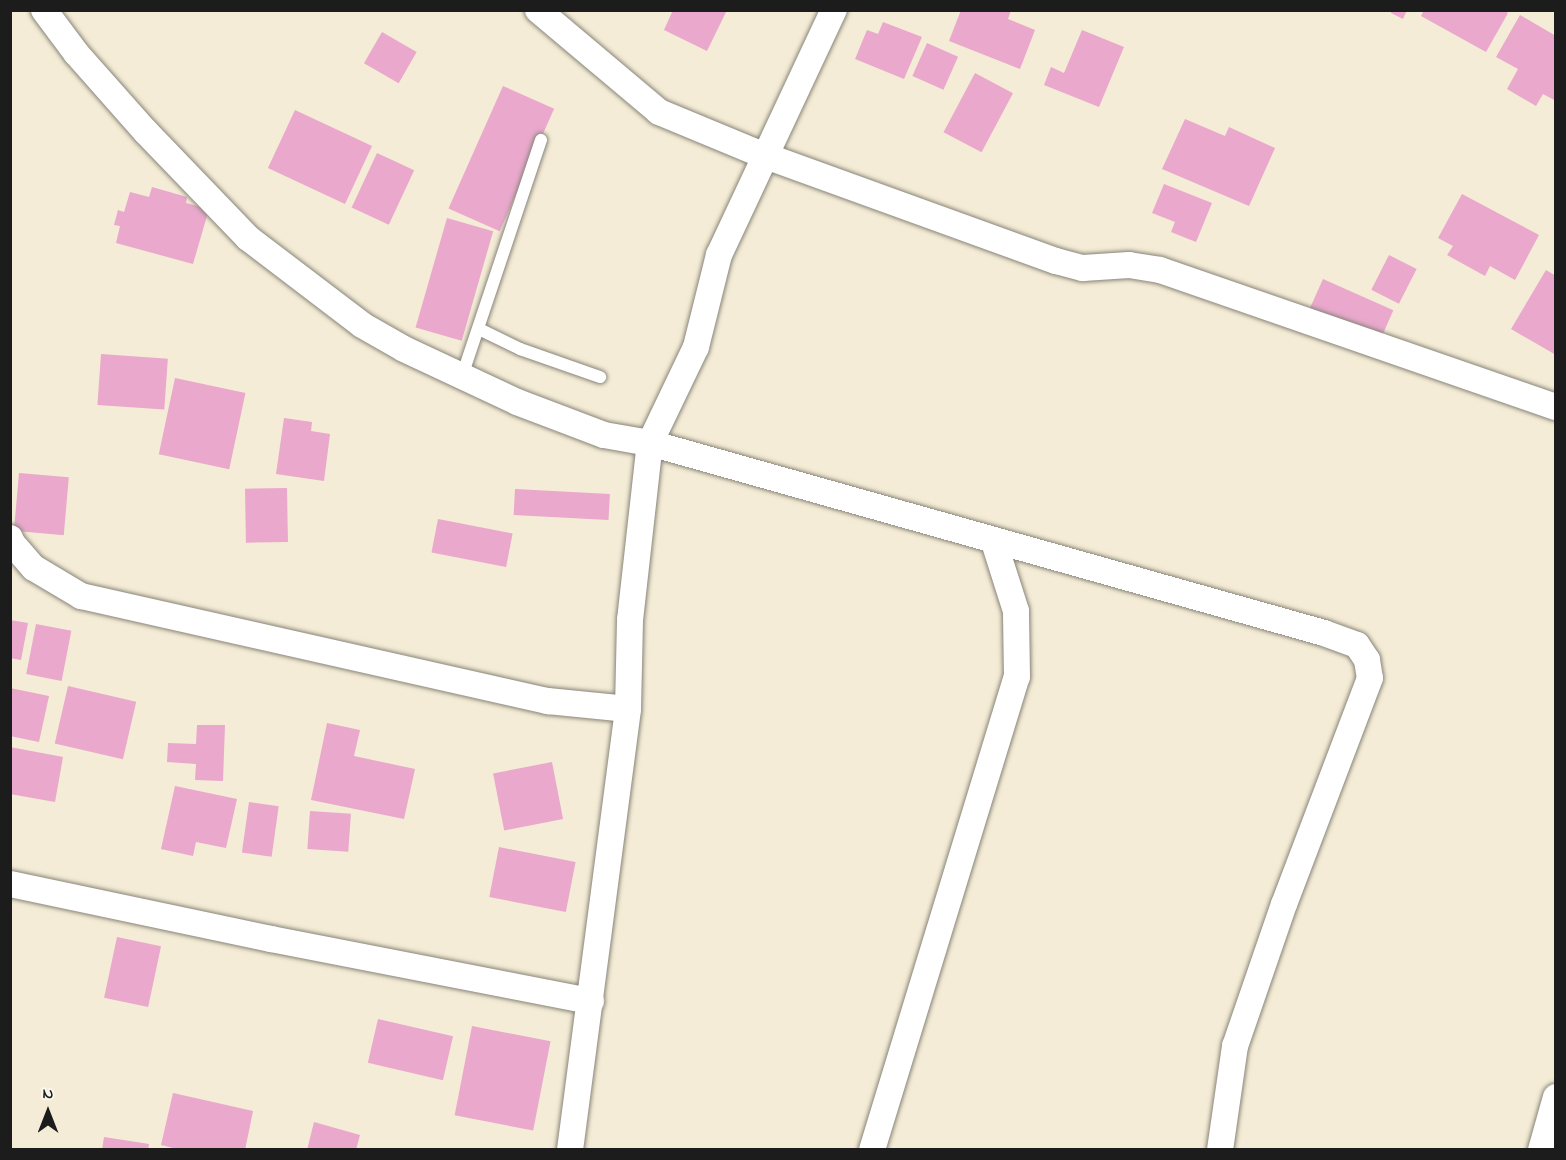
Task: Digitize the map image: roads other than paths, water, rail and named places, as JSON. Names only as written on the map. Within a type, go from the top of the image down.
[{"type":"street","points":[[44,10],[76,53],[138,123],[248,238],[362,325],[462,376],[517,402],[604,435],[650,443],[994,542],[1324,633],[1357,645],[1367,660],[1370,678],[1284,904],[1235,1046],[1220,1149]]},
{"type":"street","points":[[538,10],[659,112],[764,155],[1056,261],[1083,268],[1129,265],[1160,270],[1556,407]]},
{"type":"street","points":[[570,1149],[628,709],[630,620],[650,443],[696,347],[719,255],[834,10]]},
{"type":"street","points":[[10,538],[34,568],[81,596],[548,701],[628,709]]},
{"type":"street","points":[[872,1149],[1017,677],[1016,611],[994,542]]},
{"type":"street","points":[[10,884],[271,939],[591,1001]]},
{"type":"street","points":[[1541,1149],[1556,1097]]},
{"type":"lane","points":[[462,376],[541,140]]},
{"type":"lane","points":[[478,329],[520,349],[600,377]]}]
